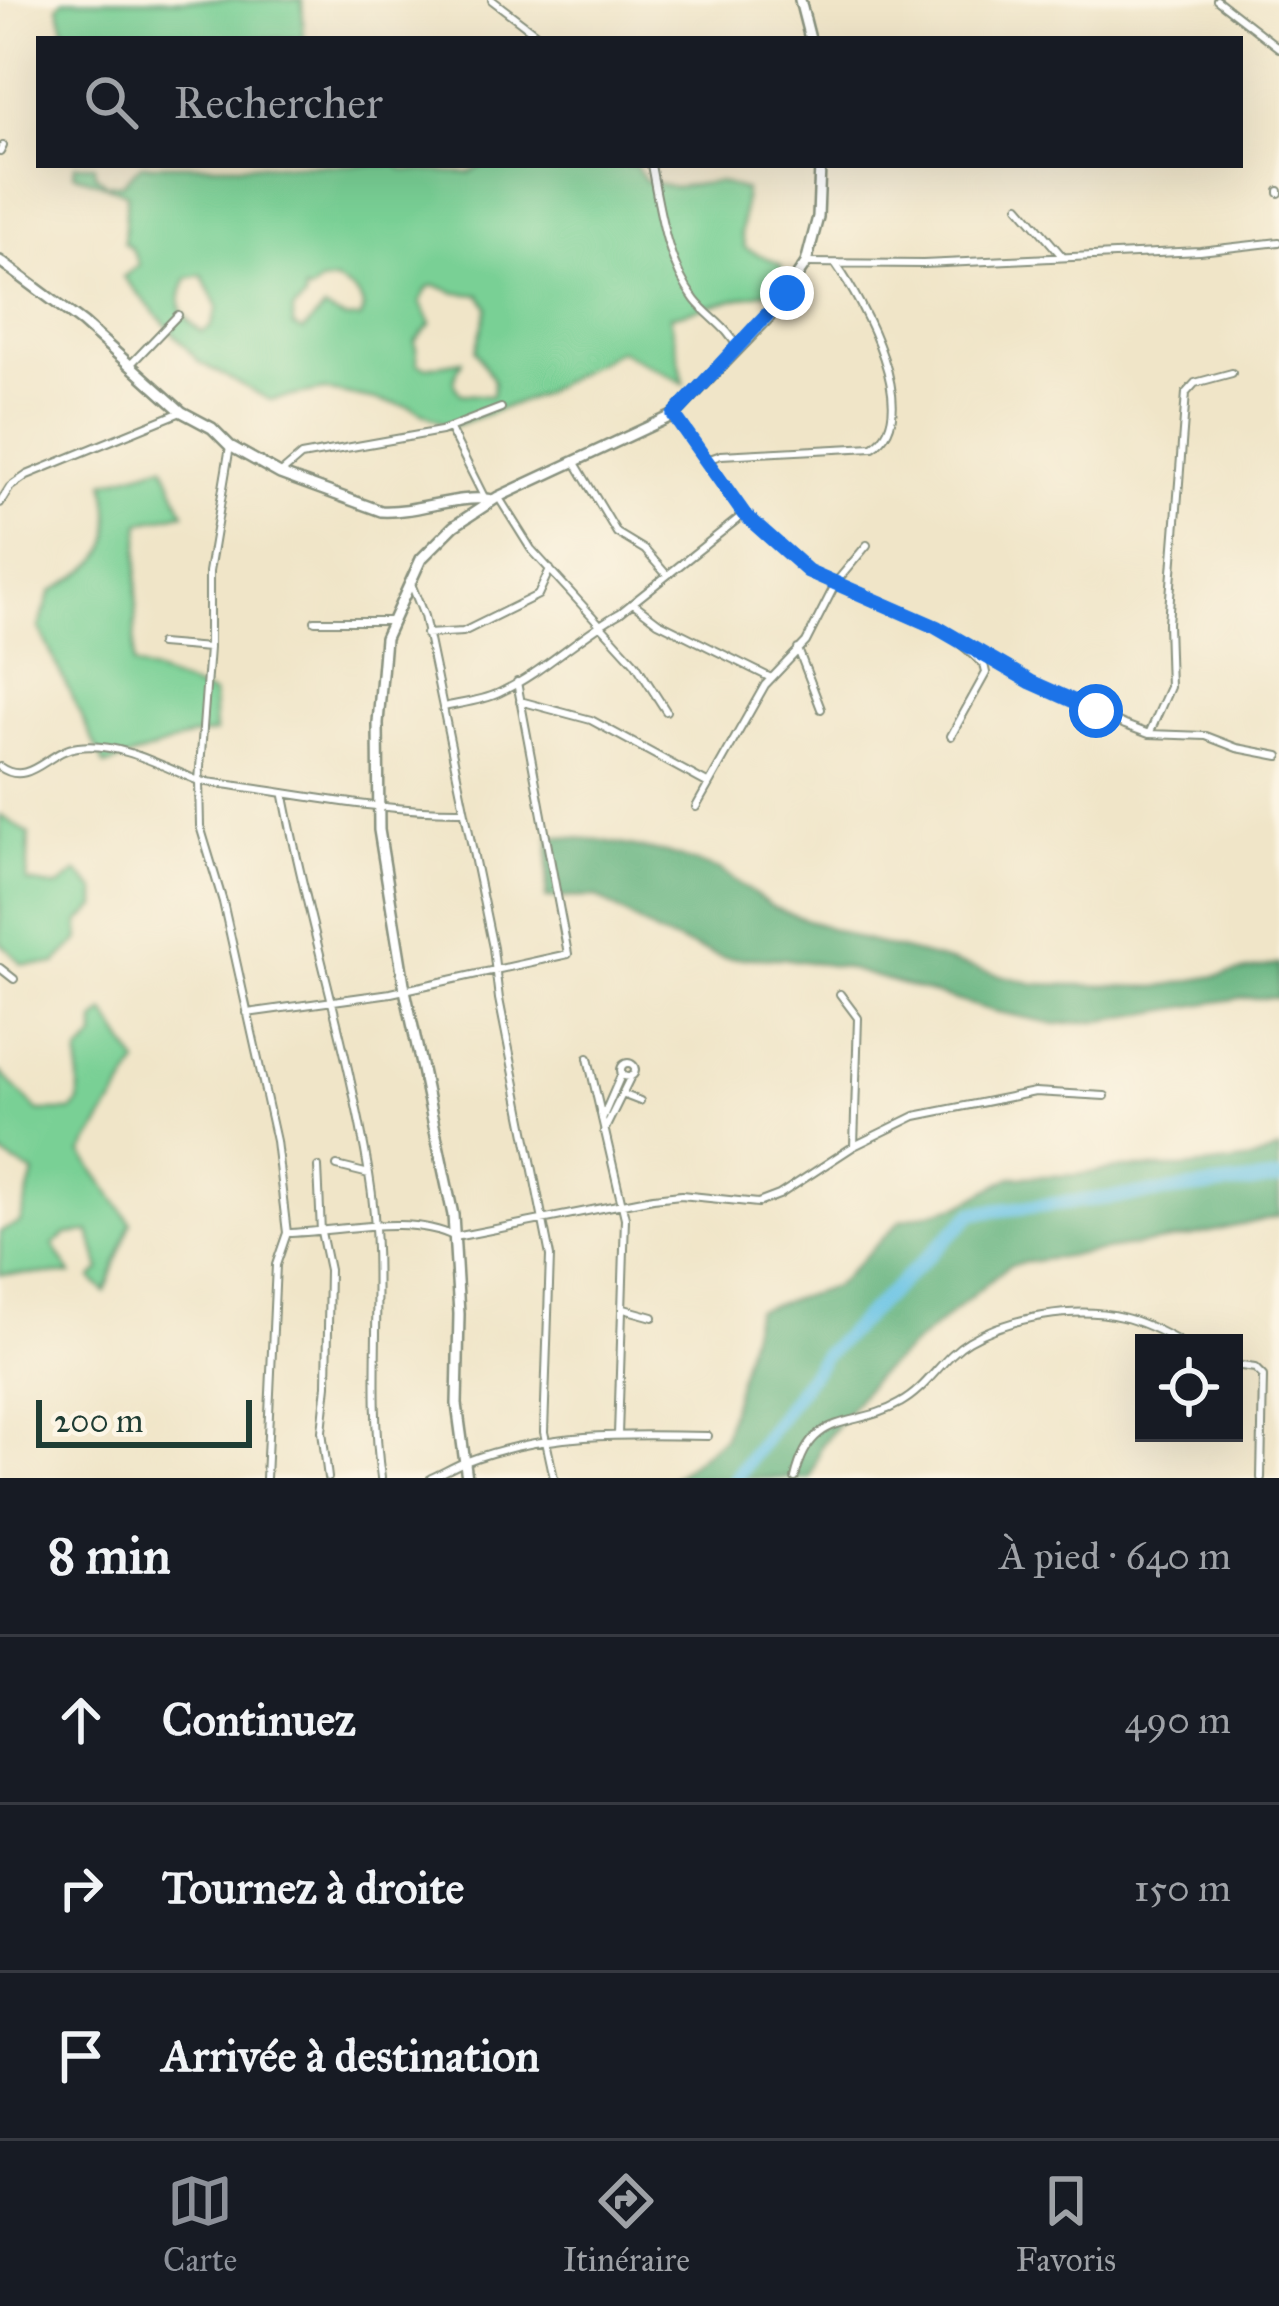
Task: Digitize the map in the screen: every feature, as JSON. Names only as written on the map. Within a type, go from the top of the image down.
[{"type":"main road","points":[[800,0],[809,36]]},
{"type":"main road","points":[[467,1478],[457,1404],[455,1237],[383,868],[378,804],[380,686],[390,621],[410,578],[441,538],[492,498],[674,415],[738,349],[778,305],[806,263],[818,217],[820,168]]},
{"type":"main road","points":[[0,261],[130,364],[182,412],[280,475],[381,511],[492,498]]},
{"type":"street","points":[[492,0],[539,36]]},
{"type":"street","points":[[1217,0],[1279,48]]},
{"type":"street","points":[[653,168],[678,275],[713,321],[729,332],[738,349]]},
{"type":"street","points":[[1019,206],[1062,256]]},
{"type":"street","points":[[806,263],[923,264],[1200,251],[1279,242]]},
{"type":"street","points":[[707,460],[721,455],[873,447],[883,440],[892,412],[888,374],[878,337],[836,264]]},
{"type":"street","points":[[130,364],[178,315]]},
{"type":"street","points":[[1149,734],[1170,687],[1169,605],[1186,393],[1196,383],[1232,373]]},
{"type":"street","points":[[280,475],[301,456],[320,450],[450,429],[501,408]]},
{"type":"street","points":[[0,503],[10,487],[27,475],[182,412]]},
{"type":"street","points":[[674,415],[744,514],[808,571],[837,580],[950,635],[1031,682],[1149,734],[1199,735],[1279,756]]},
{"type":"street","points":[[450,429],[492,498],[598,626],[635,663],[666,711]]},
{"type":"street","points":[[230,446],[209,572],[200,826],[223,902],[276,1141],[287,1233],[276,1265],[266,1478]]},
{"type":"street","points":[[574,461],[617,533],[645,550],[666,574]]},
{"type":"street","points":[[442,707],[498,694],[552,662],[744,514]]},
{"type":"street","points":[[696,807],[772,678],[815,628],[837,580],[867,545]]},
{"type":"street","points":[[426,634],[463,632],[538,595],[550,569]]},
{"type":"street","points":[[410,578],[442,707],[550,1256],[545,1441],[554,1478]]},
{"type":"street","points":[[633,603],[658,622],[772,678]]},
{"type":"street","points":[[315,621],[390,621]]},
{"type":"street","points":[[950,635],[986,668],[985,679],[951,736]]},
{"type":"street","points":[[160,644],[208,648]]},
{"type":"street","points":[[798,649],[820,709]]},
{"type":"street","points":[[247,1013],[405,991],[568,954],[517,682]]},
{"type":"street","points":[[520,701],[591,720],[707,783]]},
{"type":"street","points":[[0,767],[11,774],[27,773],[58,753],[88,747],[131,753],[200,781],[463,811]]},
{"type":"street","points":[[284,794],[369,1174],[375,1227],[375,1419],[381,1478]]},
{"type":"street","points":[[0,968],[14,980]]},
{"type":"street","points":[[840,994],[858,1018],[854,1146]]},
{"type":"street","points":[[588,1058],[623,1203],[618,1436]]},
{"type":"street","points":[[601,1120],[626,1075],[604,1131]]},
{"type":"street","points":[[287,1233],[375,1227],[441,1229],[455,1237],[681,1195],[758,1203],[821,1171],[899,1121],[933,1110],[1035,1092],[1106,1096]]},
{"type":"street","points":[[622,1094],[640,1101]]},
{"type":"street","points":[[337,1166],[369,1174]]},
{"type":"street","points":[[318,1167],[321,1232],[329,1270],[322,1431],[328,1478]]},
{"type":"street","points":[[624,1309],[653,1317]]},
{"type":"street","points":[[795,1478],[800,1460],[822,1431],[840,1420],[895,1407],[914,1395],[965,1342],[998,1327],[1040,1317],[1120,1316],[1166,1334]]},
{"type":"street","points":[[1243,1366],[1255,1368],[1262,1376],[1261,1478]]},
{"type":"street","points":[[431,1478],[464,1462],[545,1441],[708,1436]]},
{"type":"green space","points":[[63,0],[302,0],[304,36],[66,36],[58,6]]},
{"type":"green space","points":[[75,168],[94,168],[106,184],[122,184],[138,168],[401,168],[469,173],[479,168],[637,168],[646,181],[674,187],[718,182],[745,190],[741,234],[745,248],[780,264],[786,278],[796,284],[670,316],[684,383],[619,350],[537,396],[450,427],[411,407],[325,390],[270,400],[199,362],[123,277],[139,265],[124,242],[127,193],[74,174]],"holes":[[[202,275],[218,307],[211,327],[202,332],[188,320],[180,302],[187,278]],[[335,281],[361,299],[361,318],[346,319],[324,309],[303,331],[293,326],[293,310],[305,299],[305,290]],[[428,287],[480,295],[488,307],[476,350],[494,382],[492,396],[457,390],[455,378],[462,361],[418,364],[415,341],[431,323],[420,302]]]},
{"type":"green space","points":[[164,465],[184,513],[140,523],[133,665],[213,694],[215,733],[192,736],[105,766],[39,628],[51,592],[86,570],[105,550],[110,523],[105,482]]},
{"type":"green space","points":[[0,815],[29,834],[27,882],[58,887],[77,872],[96,891],[96,907],[79,923],[79,940],[55,964],[22,964],[0,942]]},
{"type":"green space","points":[[550,836],[666,853],[720,870],[774,908],[857,938],[1035,984],[1157,987],[1279,964],[1279,998],[1240,998],[1056,1024],[993,1011],[842,967],[782,958],[725,958],[659,935],[597,897],[546,898]]},
{"type":"green space","points":[[105,1012],[138,1064],[82,1153],[131,1223],[105,1292],[91,1278],[100,1270],[90,1232],[66,1234],[53,1245],[71,1274],[0,1274],[0,1232],[20,1223],[34,1174],[0,1154],[0,1072],[38,1111],[71,1111],[79,1102],[79,1054],[95,1038],[95,1021]]},
{"type":"green space","points":[[1279,1150],[1279,1216],[1189,1237],[1009,1265],[875,1377],[821,1446],[811,1478],[673,1478],[724,1437],[756,1310],[834,1287],[901,1220],[961,1205],[1011,1177],[1183,1168],[1253,1160]]},
{"type":"waterway","points":[[736,1478],[824,1356],[973,1213],[1279,1179]]},
{"type":"route","points":[[787,293],[674,415],[744,514],[808,571],[936,627],[1031,682],[1096,711]]}]
